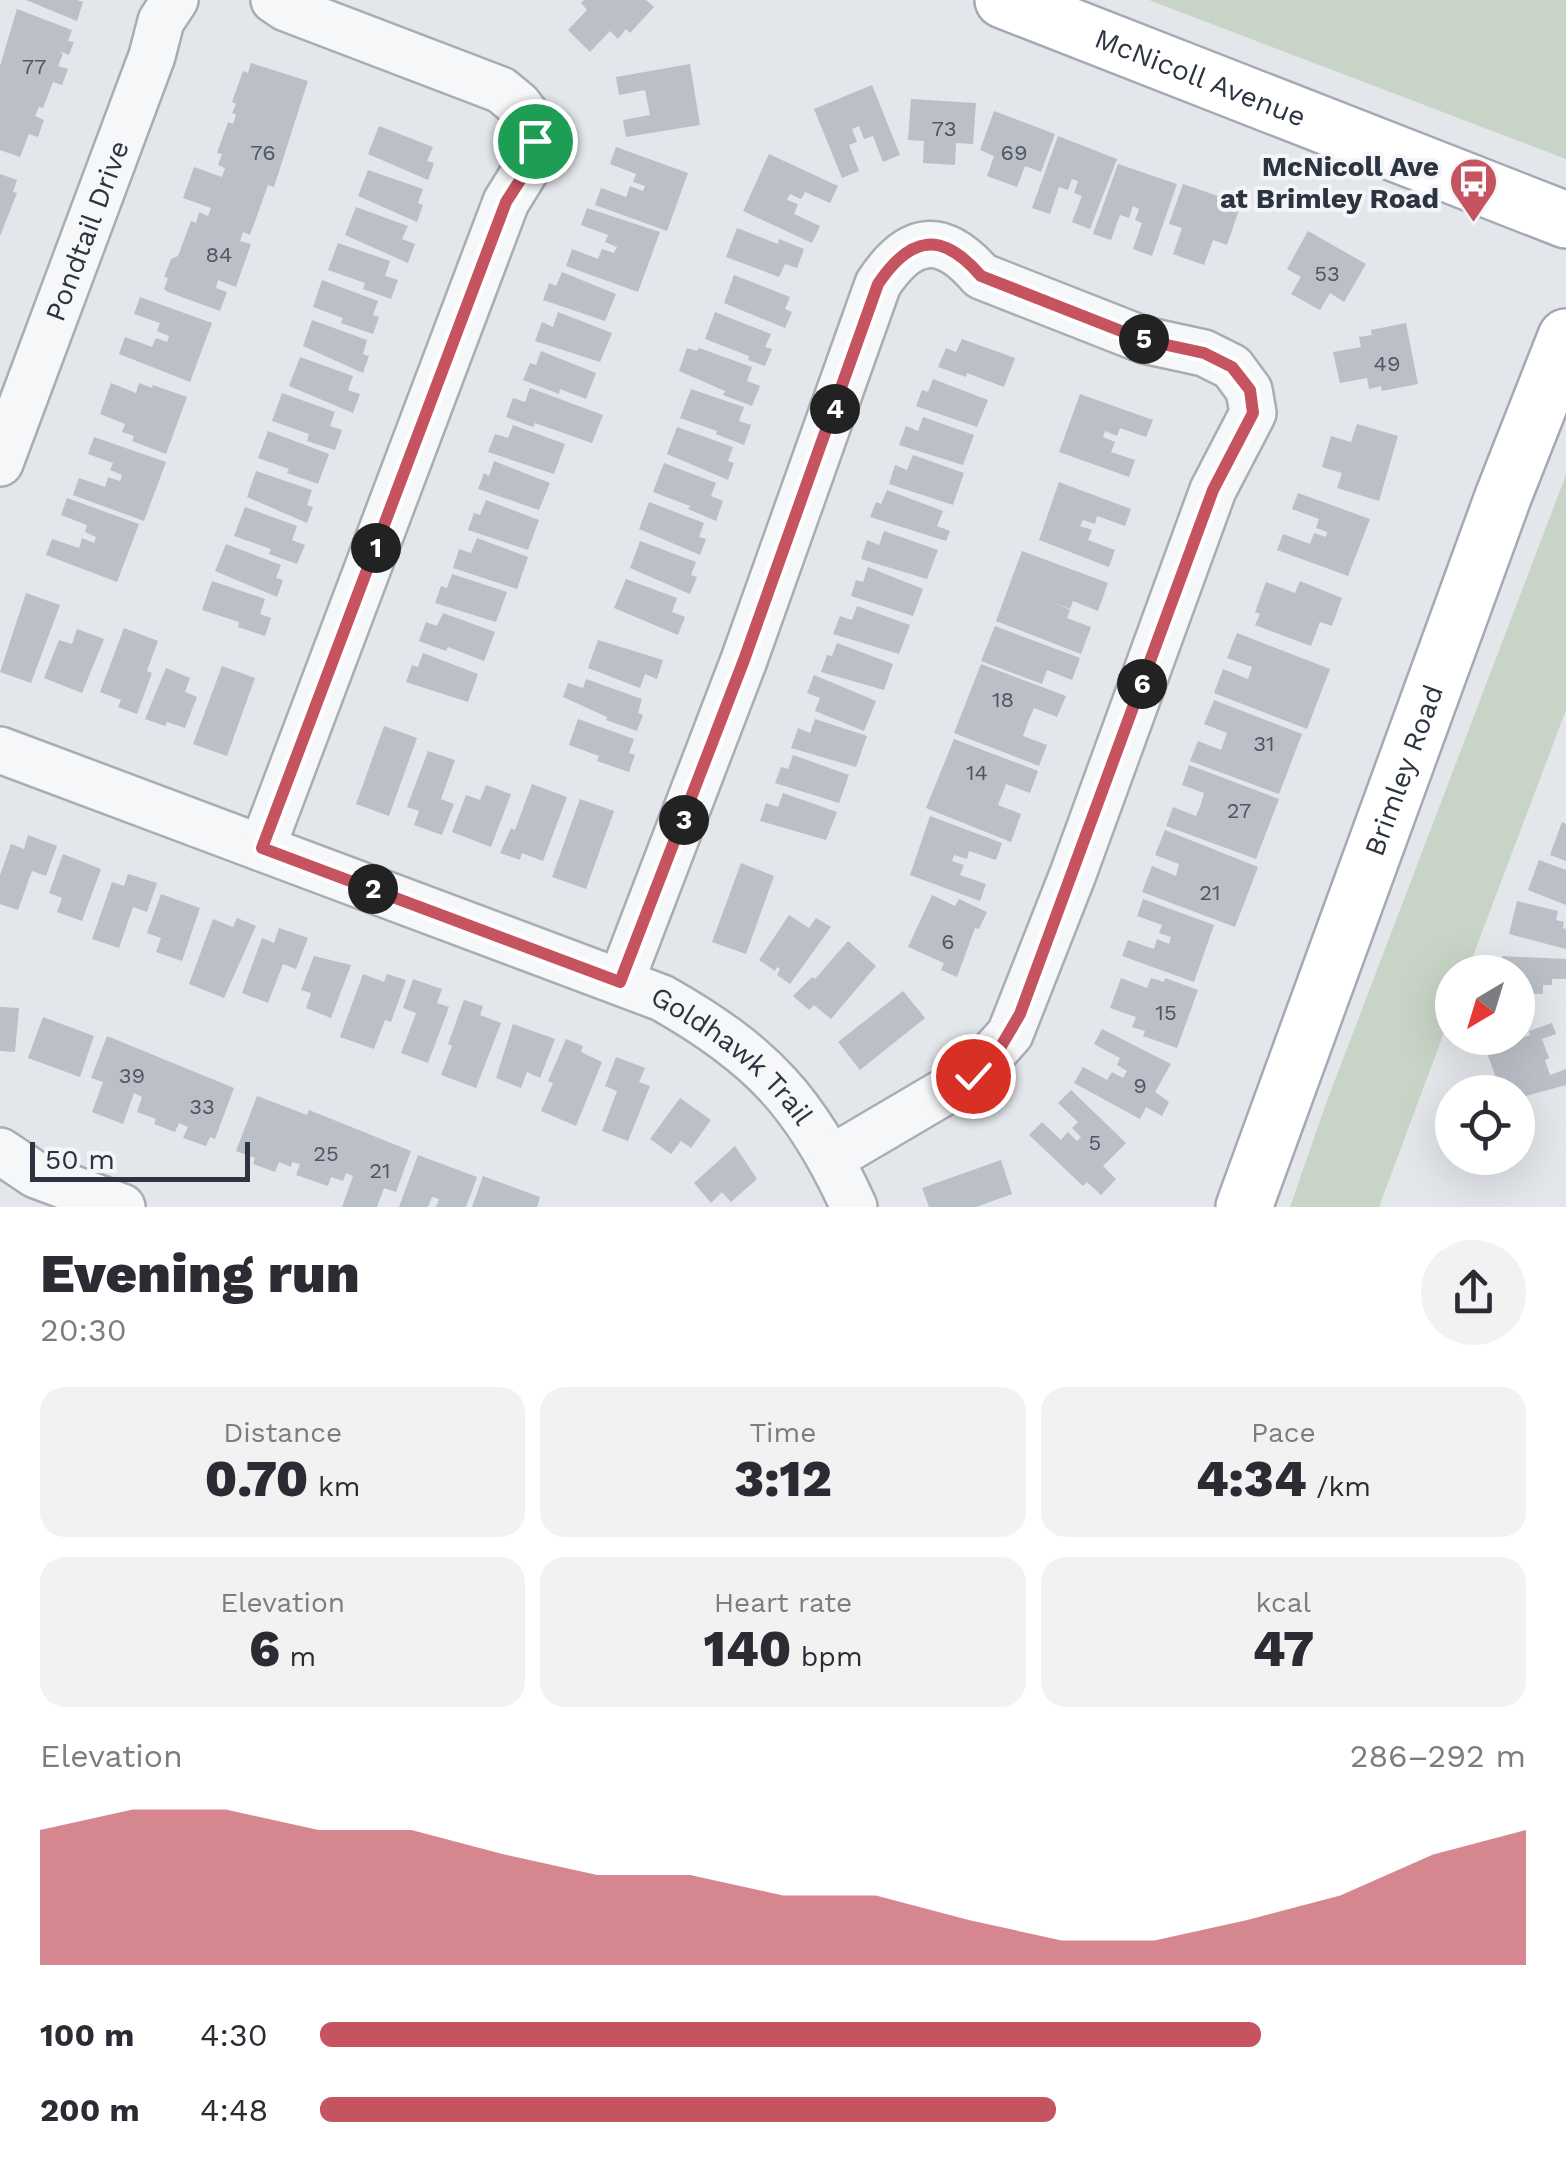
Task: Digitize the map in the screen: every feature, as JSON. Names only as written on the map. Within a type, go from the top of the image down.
[{"type":"main road","name":"McNicoll Avenue","points":[[1002,0],[1566,220]]},
{"type":"main road","name":"Brimley Road","points":[[1244,1207],[1503,497],[1566,337]]},
{"type":"street","name":"Pondtail Drive","points":[[0,463],[152,56],[161,21],[175,0]]},
{"type":"street","points":[[262,848],[506,202],[528,168],[535,141],[530,120],[501,90],[286,8],[274,0]]},
{"type":"street","points":[[620,982],[744,660],[878,284],[892,264],[911,247],[935,245],[962,254],[981,276],[1144,340],[1192,350],[1232,367],[1250,390],[1253,413],[1213,490],[1073,874],[1010,1034],[973,1076],[832,1158]]},
{"type":"street","name":"Goldhawk Trail","points":[[0,750],[662,998],[744,1050],[779,1084],[832,1158],[854,1207]]},
{"type":"street","points":[[0,1151],[36,1175],[122,1207]]},
{"type":"green space","points":[[1149,0],[1566,0],[1566,159]]},
{"type":"green space","points":[[1566,475],[1566,710],[1473,955],[1435,955],[1436,1055],[1379,1207],[1290,1207]]},
{"type":"building","points":[[26,0],[77,0],[83,2],[77,21]]},
{"type":"building","points":[[646,0],[654,7],[630,33],[626,29],[618,39],[610,31],[590,52],[568,30],[587,10],[581,3]]},
{"type":"building","points":[[17,9],[72,30],[68,41],[74,42],[69,55],[60,51],[63,54],[58,66],[68,69],[62,85],[53,82],[43,108],[39,107],[35,116],[44,120],[38,137],[29,134],[20,157],[0,150],[0,66]]},
{"type":"building","points":[[251,63],[308,81],[274,187],[268,185],[250,235],[243,232],[240,241],[251,244],[236,287],[218,280],[216,288],[227,292],[220,311],[168,292],[164,289],[168,278],[164,277],[171,259],[178,256],[191,221],[196,223],[199,212],[208,216],[211,208],[183,198],[194,167],[222,177],[225,168],[218,165],[222,154],[217,153],[228,122],[233,124],[236,104],[232,102],[243,71],[248,73]]},
{"type":"building","points":[[690,64],[700,125],[626,137],[623,120],[650,115],[645,90],[619,95],[616,77]]},
{"type":"building","points":[[872,85],[900,155],[883,162],[873,136],[864,139],[859,126],[852,129],[857,142],[849,145],[859,171],[842,178],[814,109]]},
{"type":"building","points":[[911,99],[976,103],[973,144],[956,143],[955,165],[923,163],[924,141],[908,140]]},
{"type":"building","points":[[994,111],[1055,134],[1041,172],[1025,166],[1017,187],[987,176],[994,156],[980,150]]},
{"type":"building","points":[[379,126],[433,147],[427,161],[434,163],[428,180],[368,154]]},
{"type":"building","points":[[1058,136],[1117,159],[1090,229],[1072,222],[1082,196],[1074,193],[1078,181],[1072,179],[1068,190],[1059,187],[1050,214],[1032,208]]},
{"type":"building","points":[[616,147],[688,173],[667,231],[595,205],[601,188],[626,197],[630,186],[643,191],[645,186],[633,182],[636,174],[610,164]]},
{"type":"building","points":[[769,154],[838,186],[830,203],[805,192],[801,199],[790,194],[787,200],[798,204],[794,214],[820,226],[812,243],[743,211]]},
{"type":"building","points":[[1118,164],[1177,184],[1152,256],[1133,249],[1142,223],[1135,220],[1139,209],[1133,206],[1129,218],[1120,215],[1111,240],[1093,234]]},
{"type":"building","points":[[368,170],[423,189],[417,222],[358,196]]},
{"type":"building","points":[[0,174],[17,180],[13,192],[17,193],[0,236]]},
{"type":"building","points":[[1183,184],[1241,204],[1227,245],[1213,240],[1204,265],[1173,254],[1182,228],[1169,224]]},
{"type":"building","points":[[356,207],[408,226],[402,239],[415,244],[408,263],[345,235]]},
{"type":"building","points":[[587,208],[660,232],[638,292],[566,266],[572,249],[598,259],[602,249],[614,253],[617,247],[605,242],[608,235],[581,225]]},
{"type":"building","points":[[737,228],[778,244],[779,239],[804,249],[797,268],[785,264],[779,277],[726,257]]},
{"type":"building","points":[[1308,231],[1366,264],[1344,302],[1330,293],[1320,310],[1291,294],[1301,277],[1287,269]]},
{"type":"building","points":[[338,243],[390,261],[385,276],[398,280],[391,299],[363,289],[365,283],[328,270]]},
{"type":"building","points":[[562,272],[616,294],[605,321],[543,300],[549,283],[556,286]]},
{"type":"building","points":[[734,275],[790,297],[785,309],[792,312],[785,328],[724,303]]},
{"type":"building","points":[[322,280],[378,301],[373,315],[379,317],[373,334],[341,323],[343,318],[313,307]]},
{"type":"building","points":[[140,297],[212,323],[190,382],[119,354],[125,337],[152,347],[156,338],[167,342],[169,336],[157,331],[160,323],[134,314]]},
{"type":"building","points":[[558,312],[612,333],[600,362],[535,341],[542,322],[553,327]]},
{"type":"building","points":[[715,312],[771,334],[765,347],[772,349],[765,366],[705,339]]},
{"type":"building","points":[[312,320],[367,340],[363,354],[369,356],[363,373],[303,346]]},
{"type":"building","points":[[1406,323],[1418,384],[1382,391],[1381,386],[1369,389],[1367,378],[1340,383],[1333,352],[1361,347],[1359,337],[1372,335],[1371,330]]},
{"type":"building","points":[[962,339],[1015,358],[1004,387],[938,367],[946,348],[956,352]]},
{"type":"building","points":[[687,348],[699,348],[752,367],[747,381],[760,386],[752,406],[679,371]]},
{"type":"building","points":[[541,351],[596,373],[586,399],[560,389],[559,394],[523,380],[530,363],[536,365]]},
{"type":"building","points":[[300,357],[353,376],[348,390],[360,394],[353,413],[289,386]]},
{"type":"building","points":[[933,379],[988,400],[977,427],[916,406],[922,390],[928,392]]},
{"type":"building","points":[[111,383],[136,393],[139,383],[152,388],[153,385],[187,397],[166,454],[132,441],[134,436],[122,432],[125,424],[100,414]]},
{"type":"building","points":[[530,388],[603,415],[592,443],[506,417],[513,398],[525,402]]},
{"type":"building","points":[[691,389],[744,407],[739,421],[751,425],[744,445],[680,418]]},
{"type":"building","points":[[282,393],[335,412],[330,426],[342,430],[335,450],[307,441],[309,434],[272,421]]},
{"type":"building","points":[[1080,394],[1153,420],[1146,437],[1120,428],[1117,436],[1105,431],[1103,437],[1115,442],[1111,452],[1135,460],[1129,477],[1059,452]]},
{"type":"building","points":[[923,417],[974,435],[963,465],[899,445],[906,426],[918,431]]},
{"type":"building","points":[[1357,424],[1398,436],[1379,501],[1337,488],[1342,473],[1322,467],[1331,436],[1351,442]]},
{"type":"building","points":[[513,425],[565,444],[554,474],[488,452],[495,434],[508,438]]},
{"type":"building","points":[[677,427],[733,447],[728,461],[734,463],[728,480],[667,454]]},
{"type":"building","points":[[268,431],[329,454],[318,484],[258,458]]},
{"type":"building","points":[[94,437],[166,462],[144,521],[73,495],[79,478],[105,487],[108,477],[120,481],[122,475],[110,470],[113,463],[88,454]]},
{"type":"building","points":[[913,455],[964,473],[953,505],[889,484],[895,465],[907,470]]},
{"type":"building","points":[[494,461],[550,483],[539,510],[478,489],[484,473],[489,476]]},
{"type":"building","points":[[664,463],[716,483],[711,496],[723,501],[716,521],[653,492]]},
{"type":"building","points":[[256,471],[312,490],[307,505],[313,507],[307,523],[247,497]]},
{"type":"building","points":[[1059,482],[1131,509],[1125,526],[1097,516],[1095,524],[1083,520],[1080,526],[1092,530],[1088,540],[1115,550],[1109,567],[1039,540]]},
{"type":"building","points":[[887,490],[943,511],[937,526],[950,531],[946,541],[870,517]]},
{"type":"building","points":[[1298,493],[1370,519],[1348,576],[1277,550],[1283,534],[1310,544],[1314,533],[1326,537],[1327,532],[1316,528],[1319,519],[1292,509]]},
{"type":"building","points":[[67,498],[139,524],[117,582],[46,555],[52,539],[79,548],[82,538],[94,543],[96,537],[85,532],[87,525],[61,515]]},
{"type":"building","points":[[486,500],[539,520],[528,550],[468,530],[474,513],[480,515]]},
{"type":"building","points":[[649,502],[704,523],[699,537],[706,539],[700,555],[639,529]]},
{"type":"building","points":[[245,507],[297,526],[292,540],[305,545],[297,564],[269,554],[271,549],[234,536]]},
{"type":"building","points":[[884,531],[938,550],[927,579],[861,559],[867,540],[879,545]]},
{"type":"building","points":[[477,538],[528,557],[517,589],[453,568],[459,549],[471,553]]},
{"type":"building","points":[[640,541],[696,562],[691,575],[697,577],[690,594],[630,568]]},
{"type":"building","points":[[226,544],[281,565],[276,578],[283,580],[277,597],[215,571]]},
{"type":"building","points":[[1022,551],[1108,583],[1098,611],[1073,601],[1070,609],[1053,602],[1070,610],[1067,618],[1091,627],[1081,654],[996,621]]},
{"type":"building","points":[[868,567],[923,589],[913,616],[851,596],[856,580],[863,582]]},
{"type":"building","points":[[452,574],[507,592],[496,622],[435,603],[441,586],[447,588]]},
{"type":"building","points":[[626,579],[677,598],[672,612],[685,617],[678,635],[614,608]]},
{"type":"building","points":[[212,581],[265,599],[260,614],[271,618],[265,636],[238,627],[239,622],[202,610]]},
{"type":"building","points":[[1300,581],[1342,598],[1332,626],[1320,622],[1311,646],[1255,625],[1260,614],[1255,612],[1266,582],[1295,593]]},
{"type":"building","points":[[26,593],[60,605],[31,683],[0,672]]},
{"type":"building","points":[[857,606],[910,625],[899,654],[833,634],[840,616],[852,620]]},
{"type":"building","points":[[443,613],[495,632],[484,661],[419,641],[426,622],[437,626]]},
{"type":"building","points":[[995,626],[1080,658],[1072,680],[1047,670],[1042,684],[981,661]]},
{"type":"building","points":[[124,628],[158,641],[147,671],[152,673],[137,714],[118,707],[121,700],[100,692]]},
{"type":"building","points":[[77,629],[104,639],[82,693],[44,678],[59,640],[72,644]]},
{"type":"building","points":[[1237,633],[1330,669],[1307,729],[1214,693],[1223,669],[1248,679],[1252,667],[1227,658]]},
{"type":"building","points":[[598,640],[663,660],[657,679],[645,674],[640,688],[588,668]]},
{"type":"building","points":[[837,643],[893,664],[884,690],[821,672]]},
{"type":"building","points":[[423,653],[478,674],[468,702],[406,682],[412,665],[418,667]]},
{"type":"building","points":[[981,664],[1066,696],[1057,717],[1034,708],[1028,722],[1023,736],[1047,745],[1039,766],[954,733]]},
{"type":"building","points":[[222,666],[255,678],[227,756],[193,744]]},
{"type":"building","points":[[166,668],[190,678],[185,692],[197,697],[185,728],[145,719]]},
{"type":"building","points":[[814,675],[876,701],[864,731],[815,711],[820,698],[807,693]]},
{"type":"building","points":[[586,679],[642,699],[638,713],[643,715],[637,731],[563,697],[568,683],[583,688]]},
{"type":"building","points":[[1214,700],[1302,734],[1279,794],[1190,761],[1198,741],[1221,750],[1227,733],[1204,724]]},
{"type":"building","points":[[578,719],[634,739],[629,753],[635,755],[629,772],[597,761],[599,756],[569,745]]},
{"type":"building","points":[[815,719],[867,736],[856,767],[791,748],[798,728],[810,733]]},
{"type":"building","points":[[384,726],[417,738],[389,816],[356,804]]},
{"type":"building","points":[[954,739],[1038,771],[1030,793],[1006,784],[998,805],[1021,814],[1011,842],[926,808]]},
{"type":"building","points":[[428,751],[455,760],[441,799],[454,804],[442,835],[414,825],[419,811],[407,807]]},
{"type":"building","points":[[793,755],[849,775],[839,803],[775,783],[781,767],[788,769]]},
{"type":"building","points":[[1189,765],[1279,799],[1256,859],[1166,826],[1173,807],[1196,816],[1201,804],[1204,793],[1182,785]]},
{"type":"building","points":[[532,784],[567,797],[543,861],[522,853],[520,860],[500,853],[511,828],[515,830]]},
{"type":"building","points":[[486,785],[511,794],[491,847],[452,832],[466,795],[480,800]]},
{"type":"building","points":[[783,793],[837,812],[826,840],[760,821],[766,803],[778,807]]},
{"type":"building","points":[[580,799],[614,811],[586,889],[552,877]]},
{"type":"building","points":[[930,816],[1002,843],[996,860],[969,851],[967,859],[954,855],[952,861],[964,865],[960,875],[986,884],[980,901],[910,875]]},
{"type":"building","points":[[1562,822],[1566,824],[1566,861],[1550,855]]},
{"type":"building","points":[[1165,830],[1258,867],[1235,927],[1142,892],[1152,866],[1176,876],[1179,864],[1155,855]]},
{"type":"building","points":[[28,835],[57,846],[46,876],[32,871],[18,910],[0,904],[0,875],[11,844],[24,849]]},
{"type":"building","points":[[63,854],[101,869],[82,921],[57,912],[62,898],[49,893]]},
{"type":"building","points":[[1539,860],[1566,870],[1566,905],[1528,890]]},
{"type":"building","points":[[741,863],[774,876],[746,954],[712,942]]},
{"type":"building","points":[[128,874],[157,883],[147,912],[133,907],[119,948],[92,939],[112,882],[124,886]]},
{"type":"building","points":[[161,894],[200,908],[182,961],[156,952],[161,938],[147,933]]},
{"type":"building","points":[[932,895],[955,906],[959,899],[987,912],[979,929],[975,928],[957,977],[941,970],[944,963],[908,947]]},
{"type":"building","points":[[1143,899],[1214,925],[1194,982],[1122,956],[1128,940],[1154,949],[1157,939],[1169,944],[1171,937],[1159,933],[1162,925],[1137,916]]},
{"type":"building","points":[[1517,901],[1558,911],[1556,920],[1564,922],[1566,929],[1566,949],[1509,934]]},
{"type":"building","points":[[789,915],[809,928],[816,918],[831,927],[790,984],[777,975],[780,969],[775,971],[759,960]]},
{"type":"building","points":[[237,918],[256,926],[224,998],[189,984],[213,919],[233,927]]},
{"type":"building","points":[[279,928],[308,938],[296,969],[283,964],[268,1003],[242,993],[262,938],[274,943]]},
{"type":"building","points":[[848,941],[876,966],[831,1019],[814,1005],[809,1010],[793,996],[812,977],[815,979]]},
{"type":"building","points":[[314,956],[351,965],[331,1018],[306,1008],[311,993],[301,990]]},
{"type":"building","points":[[1535,958],[1566,959],[1566,979],[1552,979],[1552,985],[1543,985],[1543,994],[1535,994]]},
{"type":"building","points":[[363,974],[384,982],[387,974],[406,980],[391,1022],[385,1020],[374,1049],[340,1037]]},
{"type":"building","points":[[1121,978],[1147,988],[1151,978],[1164,982],[1165,978],[1198,990],[1177,1048],[1143,1036],[1145,1031],[1132,1027],[1136,1017],[1110,1008]]},
{"type":"building","points":[[413,979],[442,989],[437,1003],[449,1007],[428,1063],[401,1053],[416,1013],[403,1008]]},
{"type":"building","points":[[903,991],[925,1018],[860,1070],[838,1042]]},
{"type":"building","points":[[464,1000],[483,1006],[480,1015],[501,1023],[476,1088],[441,1075]]},
{"type":"building","points":[[0,1007],[19,1008],[15,1052],[0,1051]]},
{"type":"building","points":[[43,1017],[94,1036],[80,1077],[28,1058]]},
{"type":"building","points":[[1552,1023],[1556,1034],[1542,1039],[1549,1058],[1545,1060],[1550,1075],[1566,1069],[1566,1085],[1535,1093],[1535,1075],[1495,1075],[1488,1055],[1535,1055],[1535,1029]]},
{"type":"building","points":[[513,1024],[555,1039],[540,1078],[527,1072],[521,1088],[496,1078]]},
{"type":"building","points":[[1102,1029],[1171,1064],[1155,1092],[1169,1102],[1162,1116],[1146,1107],[1140,1119],[1074,1083],[1083,1067],[1107,1080],[1112,1072],[1123,1078],[1127,1071],[1117,1065],[1120,1058],[1094,1044]]},
{"type":"building","points":[[107,1036],[234,1088],[215,1139],[210,1137],[206,1146],[183,1138],[188,1127],[179,1123],[175,1132],[154,1124],[156,1119],[137,1112],[142,1097],[134,1093],[123,1124],[92,1112],[103,1082],[91,1078]]},
{"type":"building","points":[[566,1039],[583,1046],[581,1052],[602,1062],[576,1126],[541,1111],[553,1083],[548,1081]]},
{"type":"building","points":[[616,1057],[645,1068],[639,1082],[650,1086],[628,1141],[602,1131],[617,1091],[605,1086]]},
{"type":"building","points":[[1071,1090],[1126,1143],[1103,1166],[1116,1179],[1101,1195],[1087,1182],[1083,1186],[1029,1135],[1042,1122],[1061,1140],[1068,1132],[1077,1141],[1081,1137],[1072,1128],[1078,1122],[1058,1103]]},
{"type":"building","points":[[257,1096],[307,1115],[309,1110],[411,1151],[396,1192],[384,1188],[377,1207],[342,1207],[353,1176],[346,1173],[343,1181],[331,1177],[328,1186],[296,1175],[300,1164],[292,1162],[291,1167],[279,1162],[275,1172],[253,1164],[255,1158],[236,1151]]},
{"type":"building","points":[[680,1098],[711,1120],[691,1148],[681,1141],[671,1154],[650,1139]]},
{"type":"building","points":[[735,1146],[757,1179],[731,1202],[722,1192],[711,1203],[694,1183]]},
{"type":"building","points":[[418,1155],[477,1177],[466,1207],[436,1207],[439,1199],[432,1197],[428,1207],[399,1207]]},
{"type":"building","points":[[1001,1160],[1012,1194],[976,1207],[929,1207],[922,1188]]},
{"type":"building","points":[[483,1176],[540,1197],[537,1207],[472,1207]]},
{"type":"place","name":"McNicoll Ave at Brimley Road","points":[[1474,224]]},
{"type":"route","points":[[535,141],[528,168],[506,202],[262,848],[620,982],[744,660],[878,284],[911,247],[935,245],[962,254],[981,276],[1144,340],[1204,353],[1232,367],[1250,390],[1253,413],[1213,490],[1020,1014],[1000,1048],[973,1076]]}]
